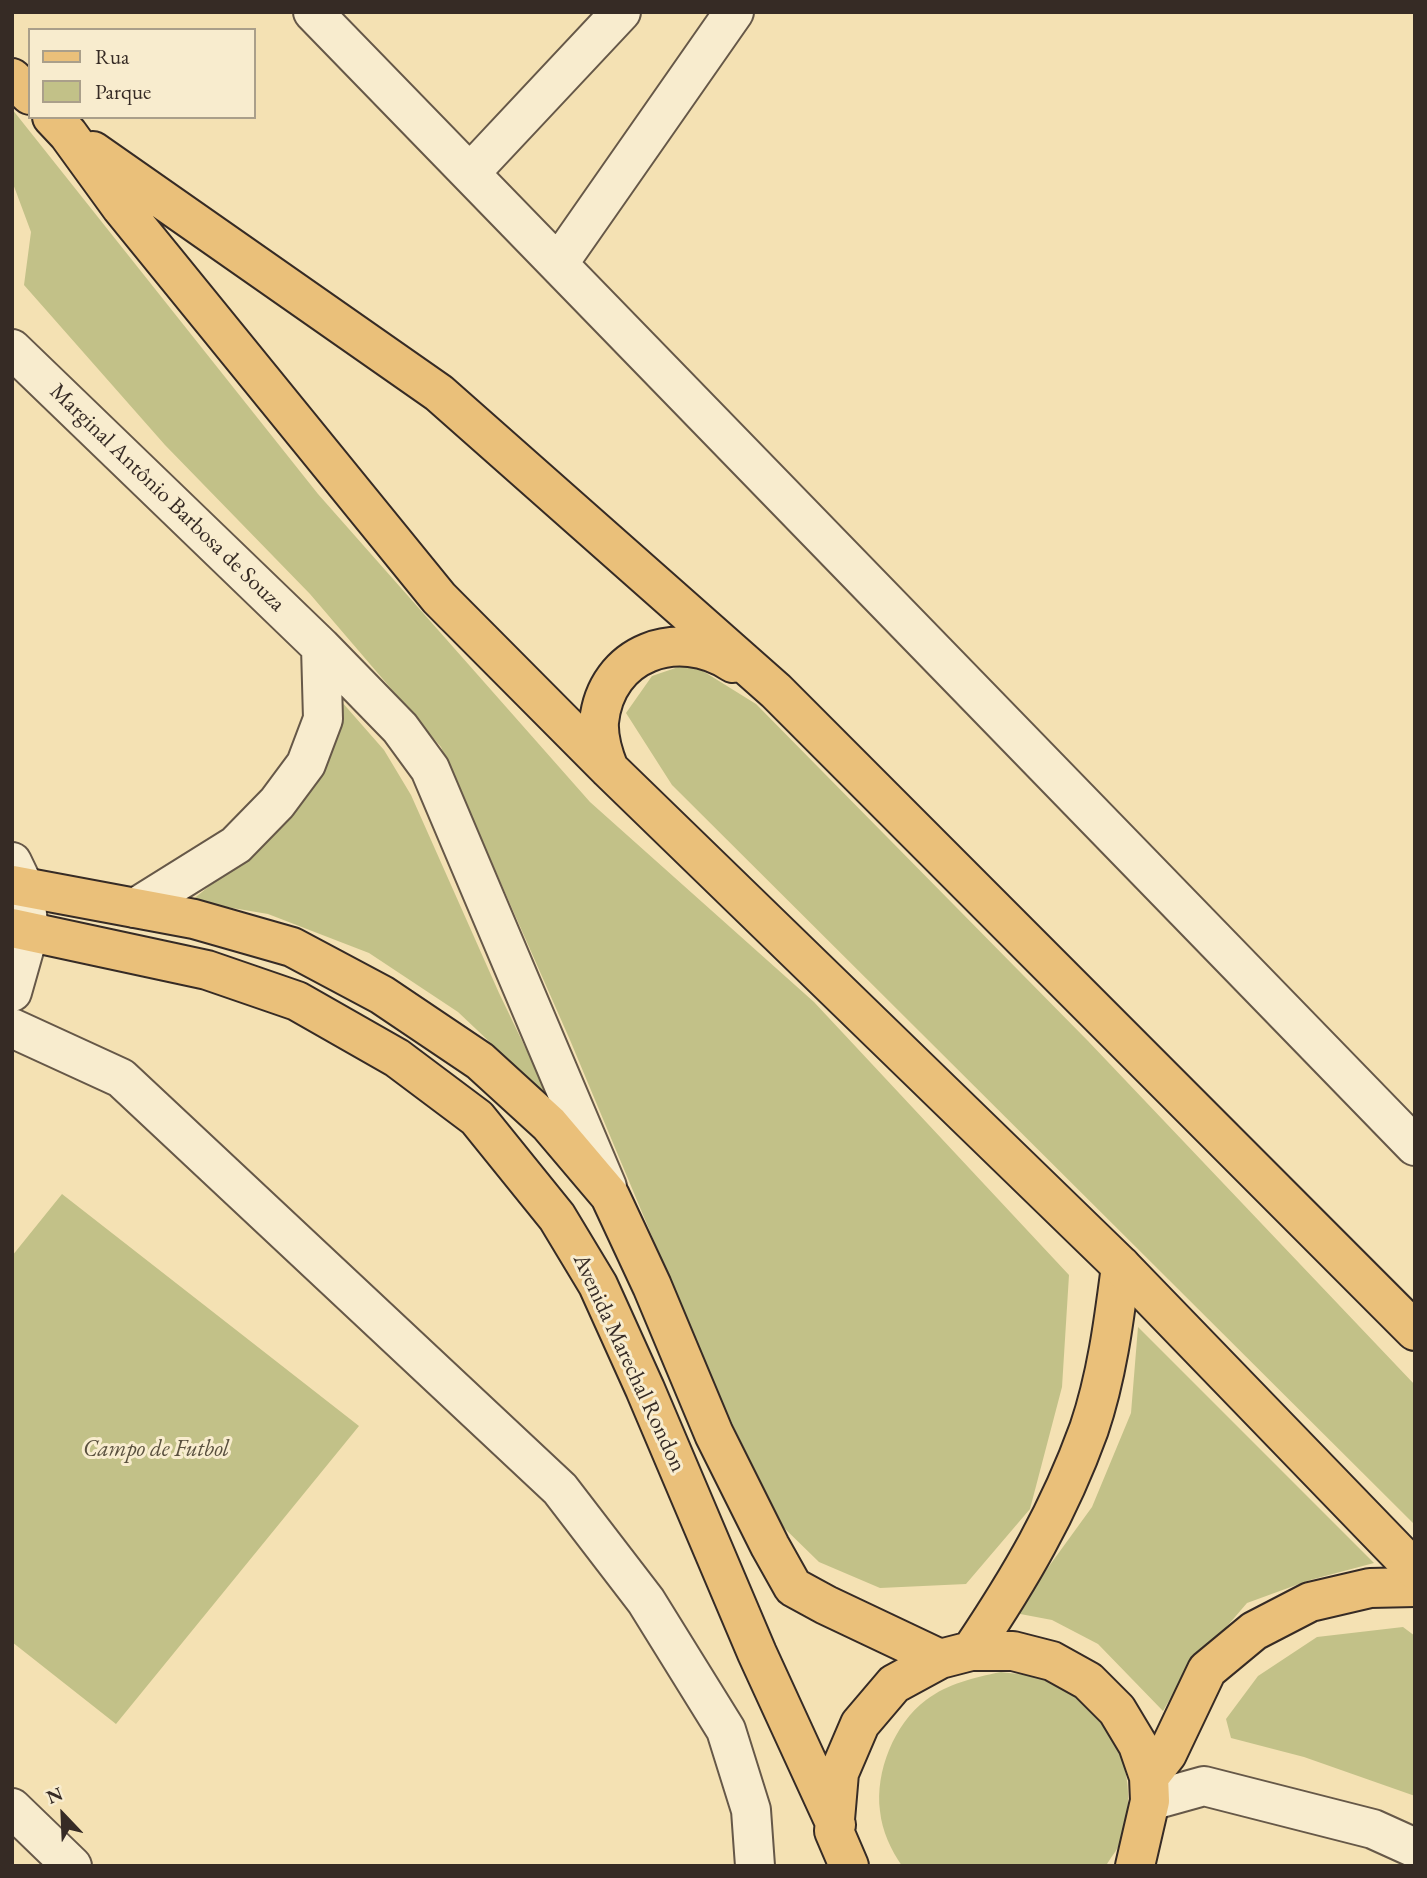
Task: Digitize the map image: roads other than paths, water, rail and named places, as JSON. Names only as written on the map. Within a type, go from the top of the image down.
[{"type":"main road","points":[[12,78],[28,93]]},
{"type":"main road","points":[[60,125],[439,393],[776,691],[1415,1331]]},
{"type":"main road","points":[[60,125],[121,207],[439,598],[610,769],[1121,1266],[1415,1570]]},
{"type":"main road","points":[[610,769],[601,747],[599,724],[603,701],[614,680],[630,663],[650,651],[673,645],[696,646],[719,654],[776,691]]},
{"type":"main road","name":"Avenida Marechal Rondon","points":[[16,878],[135,908],[194,919],[292,947],[382,995],[480,1061],[549,1124],[610,1196],[652,1286],[714,1434],[769,1546],[793,1587],[826,1605],[956,1655]]},
{"type":"main road","name":"Avenida Marechal Rondon","points":[[21,930],[207,970],[297,1001],[397,1058],[477,1118],[557,1217],[598,1285],[645,1389],[834,1841],[849,1866]]},
{"type":"main road","points":[[956,1655],[1027,1564],[1059,1503],[1085,1439],[1110,1347],[1121,1266]]},
{"type":"main road","points":[[1135,1866],[1149,1789],[1208,1670],[1254,1630],[1310,1602],[1370,1588],[1415,1587]]},
{"type":"main road","points":[[834,1841],[839,1773],[860,1724],[894,1684],[956,1655],[1013,1651],[1052,1661],[1088,1681],[1117,1710],[1138,1745],[1149,1789]]},
{"type":"street","points":[[313,12],[1415,1146]]},
{"type":"street","points":[[470,173],[621,12]]},
{"type":"street","points":[[558,264],[734,12]]},
{"type":"street","name":"Marginal Antônio Barbosa de Souza","points":[[12,349],[321,647],[400,728],[430,769],[610,1196]]},
{"type":"street","points":[[135,908],[236,845],[277,803],[306,764],[323,719],[321,647]]},
{"type":"street","points":[[12,992],[21,930],[16,878]]},
{"type":"street","points":[[12,1028],[121,1079],[560,1489],[646,1601],[726,1730],[751,1810],[755,1866]]},
{"type":"street","points":[[1149,1789],[1204,1786],[1373,1829],[1415,1849]]},
{"type":"street","points":[[12,1808],[72,1866]]},
{"type":"park label","name":"Campo de Futbol","points":[[156,1450]]}]
